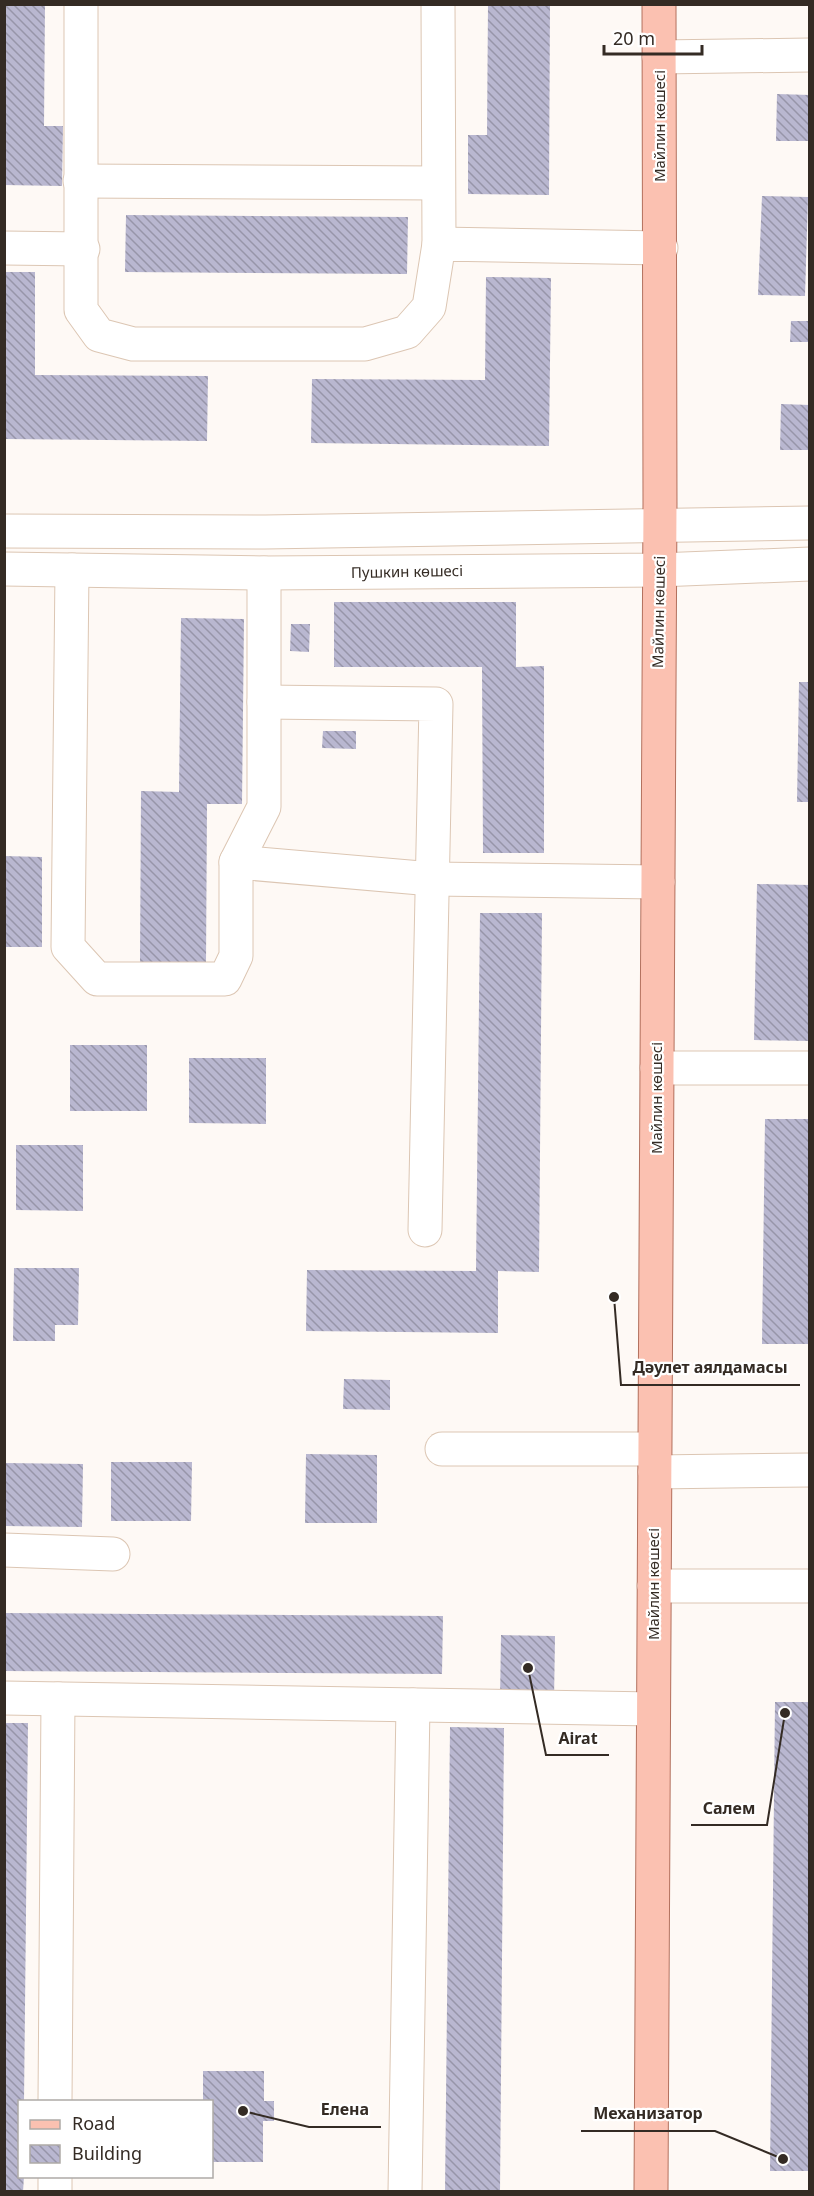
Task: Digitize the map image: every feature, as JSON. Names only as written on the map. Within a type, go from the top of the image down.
[{"type":"main road","name":"Майлин көшесі","points":[[651,2192],[660,524],[659,4]]},
{"type":"street","points":[[81,4],[80,181],[83,249],[81,310],[99,335],[133,344],[365,344],[407,332],[429,307],[439,244],[438,4]]},
{"type":"street","points":[[659,57],[810,56]]},
{"type":"street","points":[[80,181],[438,183]]},
{"type":"street","points":[[439,244],[661,248]]},
{"type":"street","points":[[4,248],[83,249]]},
{"type":"street","points":[[4,531],[265,532],[810,523]]},
{"type":"street","name":"Пушкин көшесі","points":[[4,569],[264,573],[659,570],[810,564]]},
{"type":"street","points":[[72,570],[68,947],[97,979],[225,979],[236,956],[236,862],[264,807],[264,573]]},
{"type":"street","points":[[264,702],[436,704],[425,1230]]},
{"type":"street","points":[[236,862],[432,879],[658,882]]},
{"type":"street","points":[[657,1068],[810,1068]]},
{"type":"street","points":[[442,1449],[810,1470]]},
{"type":"street","points":[[4,1550],[113,1554]]},
{"type":"street","points":[[654,1586],[807,1586]]},
{"type":"street","points":[[4,1698],[653,1709]]},
{"type":"street","points":[[56,2100],[58,1699]]},
{"type":"street","points":[[405,2192],[413,1705]]},
{"type":"building","points":[[4,4],[45,4],[44,126],[63,126],[62,186],[4,185]]},
{"type":"building","points":[[488,4],[550,4],[549,195],[468,194],[468,135],[487,135]]},
{"type":"building","points":[[777,94],[810,95],[810,141],[776,141]]},
{"type":"building","points":[[762,196],[808,197],[805,296],[758,295]]},
{"type":"building","points":[[126,215],[408,217],[407,274],[125,272]]},
{"type":"building","points":[[5,272],[35,272],[35,375],[208,376],[207,441],[5,439]]},
{"type":"building","points":[[486,277],[551,278],[549,446],[311,443],[312,379],[485,380]]},
{"type":"building","points":[[791,321],[810,321],[810,342],[790,342]]},
{"type":"building","points":[[781,404],[810,405],[810,450],[780,450]]},
{"type":"building","points":[[334,602],[516,602],[516,667],[544,666],[544,853],[483,853],[482,667],[334,667]]},
{"type":"building","points":[[181,618],[244,619],[242,804],[207,804],[206,963],[140,962],[141,791],[179,792]]},
{"type":"building","points":[[291,624],[310,624],[309,652],[290,651]]},
{"type":"building","points":[[799,682],[810,682],[810,802],[797,802]]},
{"type":"building","points":[[323,731],[356,731],[356,749],[322,748]]},
{"type":"building","points":[[4,856],[42,857],[42,947],[4,947]]},
{"type":"building","points":[[757,884],[810,885],[810,1041],[754,1040]]},
{"type":"building","points":[[480,913],[542,913],[539,1272],[498,1271],[498,1333],[306,1331],[307,1270],[476,1271]]},
{"type":"building","points":[[70,1045],[147,1045],[147,1111],[70,1111]]},
{"type":"building","points":[[189,1058],[266,1058],[266,1124],[189,1123]]},
{"type":"building","points":[[765,1119],[810,1119],[810,1344],[762,1344]]},
{"type":"building","points":[[16,1145],[83,1145],[83,1211],[16,1210]]},
{"type":"building","points":[[14,1268],[79,1268],[78,1325],[55,1325],[55,1341],[13,1341]]},
{"type":"building","points":[[344,1379],[390,1380],[390,1410],[343,1409]]},
{"type":"building","points":[[306,1454],[377,1455],[377,1523],[305,1523]]},
{"type":"building","points":[[111,1462],[192,1462],[191,1521],[111,1521]]},
{"type":"building","points":[[4,1463],[83,1464],[82,1527],[4,1526]]},
{"type":"building","points":[[4,1613],[443,1616],[442,1674],[4,1671]]},
{"type":"building","points":[[501,1635],[555,1636],[554,1701],[500,1700]]},
{"type":"building","points":[[775,1702],[810,1702],[810,2171],[770,2171]]},
{"type":"building","points":[[4,1723],[28,1723],[24,2100],[18,2100],[18,2178],[24,2178],[23,2192],[4,2192]]},
{"type":"building","points":[[450,1727],[504,1728],[500,2192],[445,2192]]},
{"type":"building","points":[[203,2071],[264,2071],[264,2101],[274,2101],[274,2121],[263,2121],[263,2162],[213,2162],[213,2100],[203,2100]]},
{"type":"place","name":"Дәулет аялдамасы","points":[[614,1297]]},
{"type":"place","name":"Airat","points":[[528,1668]]},
{"type":"place","name":"Салем","points":[[785,1713]]},
{"type":"place","name":"Елена","points":[[243,2111]]},
{"type":"place","name":"Механизатор","points":[[783,2159]]}]
